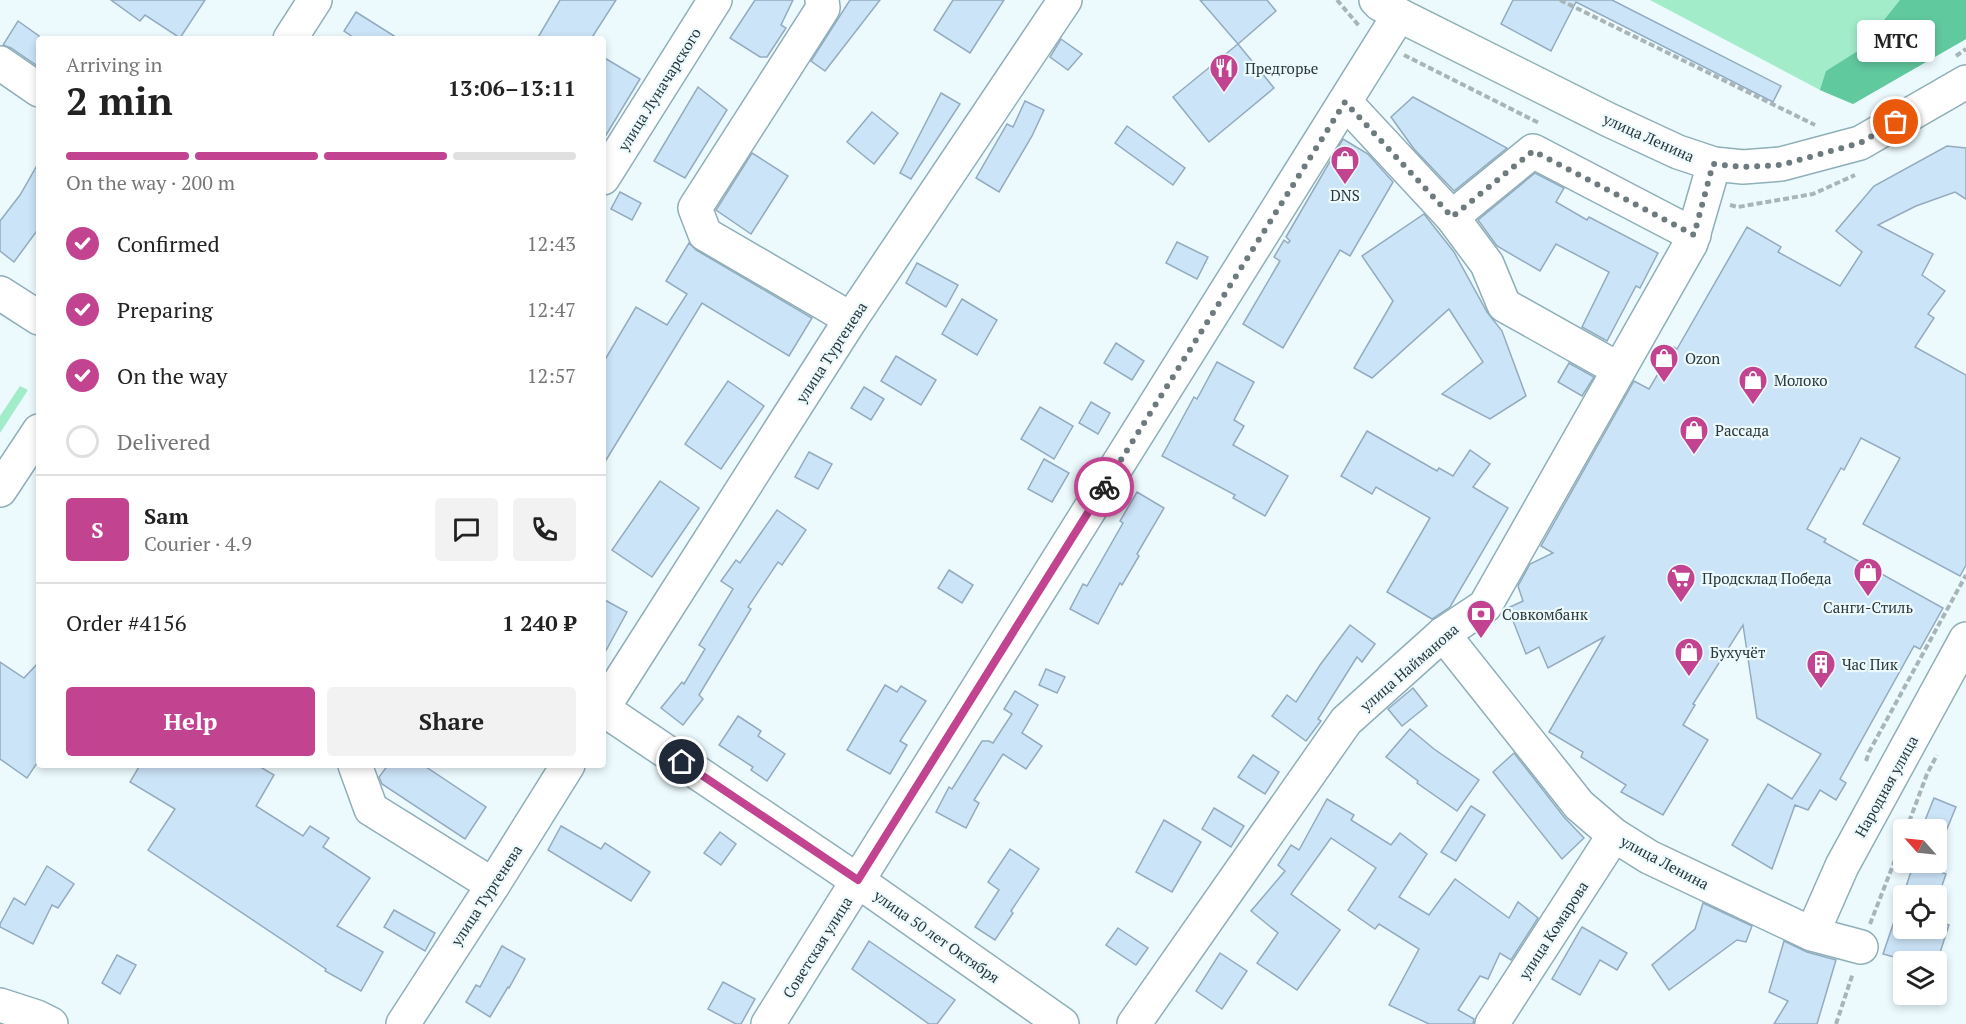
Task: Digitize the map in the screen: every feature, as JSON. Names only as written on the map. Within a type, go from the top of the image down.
[{"type":"street","points":[[292,36],[315,0]]},
{"type":"street","name":"улица Луначарского","points":[[606,173],[715,0]]},
{"type":"street","points":[[822,0],[823,8],[695,208],[705,234],[851,320]]},
{"type":"street","name":"улица Тургенева","points":[[606,704],[851,320],[1065,0]]},
{"type":"street","name":"Советская улица","points":[[768,1024],[1382,44],[1388,8]]},
{"type":"street","name":"улица Ленина","points":[[1388,8],[1609,120],[1678,152],[1713,164],[1743,167],[1781,165],[1860,143],[1956,72]]},
{"type":"street","points":[[0,63],[36,88]]},
{"type":"street","points":[[1345,102],[1452,217],[1487,264],[1504,305],[1618,369]]},
{"type":"street","points":[[1452,217],[1533,151],[1694,235]]},
{"type":"street","name":"улица Найманова","points":[[1134,1024],[1346,721],[1443,634],[1485,606],[1691,243],[1713,164]]},
{"type":"street","points":[[0,293],[36,316]]},
{"type":"street","points":[[0,489],[36,435]]},
{"type":"street","name":"улица Ленина","points":[[1443,634],[1579,805],[1614,835],[1649,857],[1812,934],[1861,947]]},
{"type":"street","name":"Народная улица","points":[[1812,934],[1842,866],[1966,639]]},
{"type":"street","name":"улица 50 лет Октября","points":[[606,711],[858,880],[1062,1024]]},
{"type":"street","points":[[356,768],[371,809],[493,885]]},
{"type":"street","name":"улица Тургенева","points":[[403,1024],[566,768]]},
{"type":"street","name":"улица Комарова","points":[[1492,1024],[1614,835]]},
{"type":"street","points":[[0,1005],[51,1024]]},
{"type":"path","points":[[1337,0],[1360,28],[1382,44],[1541,124]]},
{"type":"path","points":[[1560,0],[1822,129]]},
{"type":"path","points":[[1956,72],[1966,49]]},
{"type":"path","points":[[1864,772],[1869,752],[1966,574]]},
{"type":"path","points":[[1910,819],[1942,745]]},
{"type":"path","points":[[1836,1024],[1861,947],[1893,865]]},
{"type":"green space","points":[[1650,0],[1966,0],[1966,39],[1853,104],[1820,90]]},
{"type":"green space","points":[[1900,0],[1966,0],[1966,39],[1853,104],[1820,90],[1826,71],[1861,49]]},
{"type":"green space","points":[[20,386],[28,390],[0,433],[0,416]]},
{"type":"building","points":[[111,0],[205,0],[181,36],[177,36],[145,15],[140,21]]},
{"type":"building","points":[[560,0],[616,0],[593,36],[539,36]]},
{"type":"building","points":[[755,0],[793,0],[781,25],[786,28],[767,57],[760,57],[730,38]]},
{"type":"building","points":[[850,0],[880,0],[825,71],[811,61]]},
{"type":"building","points":[[953,0],[1004,0],[970,53],[934,30]]},
{"type":"building","points":[[1200,0],[1267,0],[1276,11],[1238,44]]},
{"type":"building","points":[[1513,0],[1612,0],[1781,86],[1773,102],[1576,2],[1551,51],[1501,24]]},
{"type":"building","points":[[356,12],[394,36],[352,36],[344,31]]},
{"type":"building","points":[[18,21],[39,36],[36,36],[36,65],[11,48],[3,45]]},
{"type":"building","points":[[1061,39],[1082,54],[1068,70],[1050,57]]},
{"type":"building","name":"Предгорье","points":[[1238,44],[1274,88],[1209,142],[1173,97]]},
{"type":"building","points":[[606,59],[640,79],[606,135]]},
{"type":"building","points":[[698,87],[727,110],[685,178],[654,161]]},
{"type":"building","points":[[941,93],[960,104],[911,179],[900,173]]},
{"type":"building","points":[[1413,97],[1507,148],[1454,191],[1414,149],[1391,117]]},
{"type":"building","points":[[1025,101],[1044,110],[1032,136],[999,192],[976,178],[1007,124],[1013,127]]},
{"type":"building","points":[[872,112],[898,133],[874,164],[847,142]]},
{"type":"building","points":[[1127,126],[1185,168],[1173,185],[1115,143]]},
{"type":"building","points":[[1343,139],[1368,154],[1393,182],[1350,256],[1340,250],[1283,348],[1243,324],[1280,261],[1274,257],[1284,240],[1288,243],[1290,241],[1286,237]]},
{"type":"building","points":[[1947,146],[1966,148],[1966,199],[1955,192],[1916,206],[1878,225],[1933,254],[1922,275],[1945,291],[1928,314],[1934,318],[1915,347],[1966,375],[1966,565],[1960,576],[1863,524],[1900,458],[1861,438],[1844,470],[1841,468],[1807,529],[1826,539],[1824,542],[1943,608],[1920,649],[1914,646],[1840,779],[1846,783],[1836,800],[1820,790],[1808,810],[1795,805],[1772,869],[1732,845],[1768,784],[1792,799],[1821,754],[1757,718],[1743,625],[1693,704],[1695,705],[1683,725],[1708,740],[1663,815],[1621,792],[1626,785],[1581,757],[1583,752],[1549,732],[1604,637],[1548,668],[1539,647],[1526,654],[1508,608],[1523,601],[1518,586],[1530,564],[1553,553],[1541,546],[1634,381],[1649,389],[1674,347],[1677,349],[1747,227],[1781,247],[1778,252],[1840,286],[1862,252],[1836,231],[1874,186]]},
{"type":"building","points":[[752,153],[788,176],[751,234],[716,210]]},
{"type":"building","points":[[36,167],[36,232],[14,262],[0,251],[0,221],[20,195]]},
{"type":"building","points":[[1535,173],[1564,188],[1556,202],[1587,220],[1589,217],[1658,253],[1640,288],[1636,286],[1607,341],[1582,327],[1609,272],[1556,244],[1540,271],[1497,246],[1478,220]]},
{"type":"building","points":[[620,192],[641,203],[632,220],[611,209]]},
{"type":"building","points":[[1424,214],[1454,252],[1487,312],[1502,331],[1526,396],[1490,419],[1442,394],[1483,362],[1449,309],[1372,378],[1354,368],[1393,301],[1362,256]]},
{"type":"building","points":[[1177,242],[1208,257],[1197,279],[1166,263]]},
{"type":"building","points":[[689,243],[696,250],[812,318],[789,356],[702,303],[606,460],[606,358],[636,307],[667,325],[687,294],[666,281]]},
{"type":"building","points":[[917,263],[958,285],[946,307],[906,283]]},
{"type":"building","points":[[962,299],[997,320],[977,355],[942,334]]},
{"type":"building","points":[[1116,343],[1144,361],[1132,380],[1104,363]]},
{"type":"building","points":[[896,356],[936,380],[921,405],[881,381]]},
{"type":"building","points":[[1217,362],[1254,382],[1234,420],[1244,426],[1233,445],[1288,476],[1265,516],[1233,498],[1235,495],[1162,456],[1194,397],[1197,399]]},
{"type":"building","points":[[1569,363],[1594,377],[1582,396],[1558,382]]},
{"type":"building","points":[[728,381],[764,406],[721,469],[685,444]]},
{"type":"building","points":[[864,387],[884,399],[871,420],[851,408]]},
{"type":"building","points":[[1091,402],[1110,413],[1098,434],[1079,423]]},
{"type":"building","points":[[1040,407],[1073,426],[1054,459],[1021,439]]},
{"type":"building","points":[[1367,431],[1437,471],[1439,468],[1453,476],[1470,450],[1490,464],[1473,487],[1508,508],[1450,607],[1432,619],[1387,592],[1430,518],[1376,487],[1372,494],[1341,476]]},
{"type":"building","points":[[809,452],[832,464],[818,489],[795,477]]},
{"type":"building","points":[[1044,459],[1069,473],[1052,502],[1028,489]]},
{"type":"building","points":[[660,481],[699,508],[652,577],[612,550]]},
{"type":"building","points":[[1137,492],[1164,508],[1137,554],[1139,556],[1122,585],[1120,583],[1098,624],[1070,609],[1083,584],[1087,586],[1123,523],[1120,521]]},
{"type":"building","points":[[777,510],[806,530],[782,565],[778,562],[748,607],[751,609],[699,695],[703,699],[683,725],[661,708],[682,682],[684,684],[705,649],[699,645],[733,589],[721,581],[736,560],[740,563]]},
{"type":"building","points":[[949,570],[973,585],[962,603],[938,588]]},
{"type":"building","points":[[606,601],[627,612],[606,650]]},
{"type":"building","points":[[1350,625],[1375,644],[1362,662],[1357,657],[1318,719],[1321,721],[1306,741],[1272,716],[1287,695],[1296,702]]},
{"type":"building","points":[[0,662],[24,678],[36,665],[36,764],[27,778],[0,759]]},
{"type":"building","points":[[1046,669],[1065,677],[1057,693],[1039,685]]},
{"type":"building","points":[[885,685],[897,692],[901,686],[926,701],[900,741],[907,745],[890,774],[847,750]]},
{"type":"building","points":[[1413,688],[1427,706],[1402,726],[1388,709]]},
{"type":"building","points":[[1015,691],[1038,705],[1022,733],[1042,746],[1026,769],[1003,754],[974,800],[979,803],[966,828],[936,812],[949,787],[952,789],[982,741],[993,743],[1012,714],[1004,709]]},
{"type":"building","points":[[738,716],[761,731],[758,736],[785,754],[767,781],[751,770],[753,767],[719,745]]},
{"type":"building","points":[[1410,729],[1434,749],[1479,780],[1457,811],[1417,783],[1418,781],[1386,757]]},
{"type":"building","points":[[1514,753],[1564,817],[1584,838],[1562,859],[1493,772]]},
{"type":"building","points":[[1253,755],[1279,772],[1265,794],[1238,777]]},
{"type":"building","points":[[138,768],[262,768],[274,775],[256,806],[303,836],[310,826],[329,838],[323,847],[370,878],[337,926],[383,952],[361,991],[325,971],[326,969],[148,850],[175,809],[130,782]]},
{"type":"building","points":[[386,768],[428,768],[486,807],[465,839],[382,784],[379,777]]},
{"type":"building","points":[[1934,798],[1956,807],[1947,829],[1947,819],[1926,819]]},
{"type":"building","points":[[1327,799],[1354,815],[1351,820],[1391,845],[1400,833],[1427,854],[1399,897],[1429,915],[1455,879],[1509,918],[1518,902],[1538,918],[1511,960],[1500,953],[1488,979],[1480,976],[1458,1010],[1474,1019],[1473,1024],[1429,1024],[1389,1005],[1419,949],[1379,924],[1375,929],[1348,910],[1376,868],[1331,838],[1291,894],[1340,930],[1297,990],[1257,963],[1278,933],[1251,911],[1285,871],[1278,865],[1291,845],[1299,850]]},
{"type":"building","points":[[1471,806],[1485,815],[1456,861],[1441,852]]},
{"type":"building","points":[[1214,808],[1244,826],[1231,847],[1202,829]]},
{"type":"building","points":[[1164,820],[1201,842],[1172,892],[1136,872]]},
{"type":"building","points":[[561,826],[601,849],[605,843],[650,872],[631,901],[548,850]]},
{"type":"building","points":[[720,832],[736,844],[721,865],[704,853]]},
{"type":"building","points":[[1010,849],[1039,869],[995,940],[975,927],[999,890],[988,882]]},
{"type":"building","points":[[47,866],[74,884],[58,908],[52,905],[33,944],[0,927],[0,924],[14,898],[25,905]]},
{"type":"building","points":[[1911,873],[1946,874],[1942,885],[1907,885]]},
{"type":"building","points":[[1703,903],[1752,926],[1746,942],[1737,940],[1669,990],[1652,965],[1695,929]]},
{"type":"building","points":[[394,910],[435,933],[425,951],[384,927]]},
{"type":"building","points":[[1893,925],[1893,939],[1944,939],[1941,951],[1893,951],[1893,957],[1883,954]]},
{"type":"building","points":[[1582,927],[1627,953],[1617,970],[1600,960],[1580,995],[1552,979]]},
{"type":"building","points":[[1118,928],[1148,948],[1136,965],[1106,945]]},
{"type":"building","points":[[869,941],[955,1000],[937,1024],[929,1024],[852,969]]},
{"type":"building","points":[[1784,941],[1807,952],[1836,960],[1817,1024],[1774,1024],[1788,1001],[1769,992]]},
{"type":"building","points":[[502,946],[525,959],[490,1017],[466,1002],[476,985],[480,987]]},
{"type":"building","points":[[1220,953],[1247,971],[1222,1009],[1196,991]]},
{"type":"building","points":[[117,955],[136,965],[120,994],[102,983]]},
{"type":"building","points":[[723,982],[755,999],[741,1024],[736,1024],[708,1009]]},
{"type":"way so far","points":[[1104,487],[1345,102],[1452,217],[1533,151],[1694,235],[1713,164],[1743,167],[1781,165],[1860,143],[1896,122]]},
{"type":"place","name":"Предгорье","points":[[1224,94]]},
{"type":"place","name":"МТС","points":[[1896,122]]},
{"type":"place","name":"DNS","points":[[1345,186]]},
{"type":"place","name":"Ozon","points":[[1664,384]]},
{"type":"place","name":"Молоко","points":[[1753,406]]},
{"type":"place","name":"Рассада","points":[[1694,456]]},
{"type":"place","name":"Санги-Стиль","points":[[1868,598]]},
{"type":"place","name":"Продсклад Победа","points":[[1681,604]]},
{"type":"place","name":"Совкомбанк","points":[[1481,640]]},
{"type":"place","name":"Бухучёт","points":[[1689,678]]},
{"type":"place","name":"Час Пик","points":[[1821,690]]},
{"type":"route","points":[[682,762],[858,880],[1104,487]]}]
